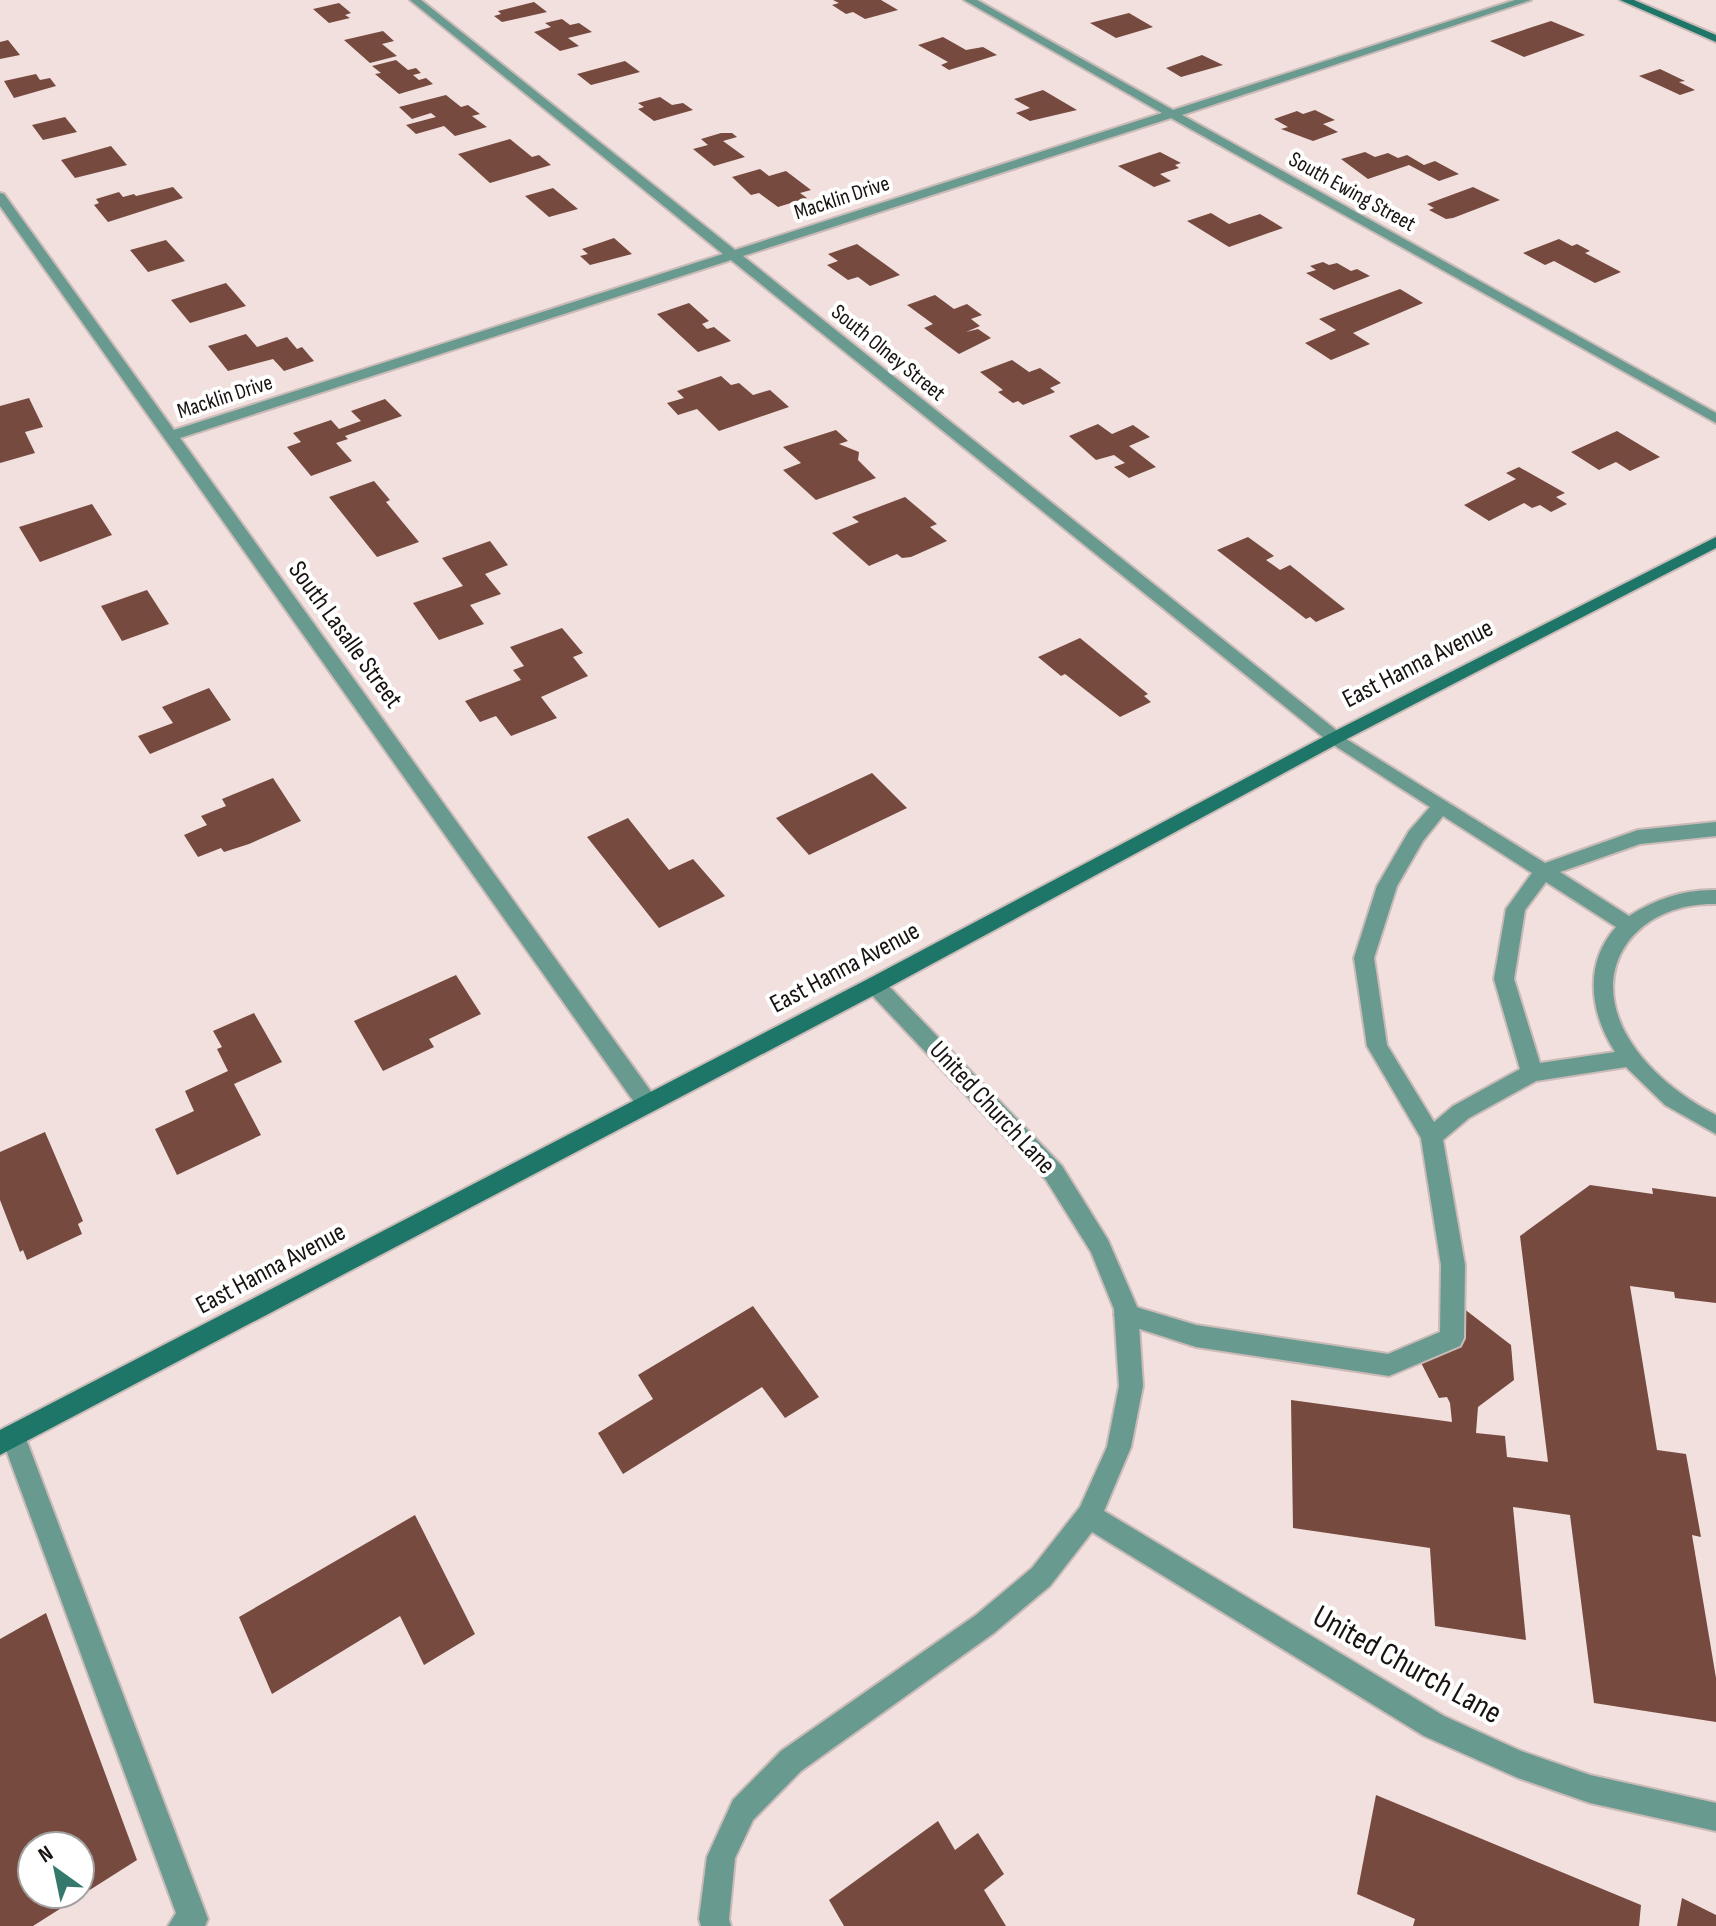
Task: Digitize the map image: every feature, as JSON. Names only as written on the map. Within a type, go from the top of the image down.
[{"type":"main road","points":[[1625,0],[1716,39]]},
{"type":"main road","name":"East Hanna Avenue","points":[[6,1440],[875,985],[1335,738],[1716,542]]},
{"type":"street","name":"South Olney Street","points":[[415,0],[1335,738],[1628,925]]},
{"type":"street","name":"South Ewing Street","points":[[969,0],[1716,419]]},
{"type":"street","name":"Macklin Drive","points":[[171,436],[1169,112],[1526,0]]},
{"type":"street","name":"South Lasalle Street","points":[[0,197],[647,1103]]},
{"type":"street","points":[[1126,1315],[1196,1336],[1389,1365],[1452,1338],[1453,1265],[1432,1137],[1377,1046],[1364,958],[1387,886],[1416,836],[1441,806]]},
{"type":"street","points":[[1532,1073],[1504,979],[1516,909],[1543,871],[1638,837],[1716,829]]},
{"type":"street","points":[[1716,897],[1663,905],[1628,925],[1606,955],[1601,993],[1615,1036],[1648,1078],[1695,1115],[1716,1125]]},
{"type":"street","name":"United Church Lane","points":[[716,1926],[714,1919],[721,1857],[743,1810],[791,1761],[1041,1577],[1089,1516],[1119,1447],[1131,1386],[1126,1315],[1100,1247],[1054,1173],[875,985]]},
{"type":"street","points":[[1432,1137],[1461,1112],[1532,1073],[1632,1058]]},
{"type":"street","points":[[6,1440],[190,1924]]},
{"type":"street","name":"United Church Lane","points":[[1089,1516],[1434,1726],[1518,1764],[1590,1789],[1716,1817]]},
{"type":"building","points":[[833,0],[881,0],[898,10],[865,19],[853,12],[846,14],[832,5],[839,3]]},
{"type":"building","points":[[534,2],[547,12],[502,22],[494,16],[501,14],[498,11]]},
{"type":"building","points":[[339,3],[351,13],[345,15],[350,18],[329,23],[313,9]]},
{"type":"building","points":[[1129,13],[1153,27],[1116,38],[1090,23]]},
{"type":"building","points":[[562,19],[570,25],[579,23],[592,32],[568,38],[579,46],[560,51],[534,32],[551,27],[545,23]]},
{"type":"building","points":[[1551,21],[1585,35],[1524,57],[1490,41]]},
{"type":"building","points":[[383,31],[394,41],[382,44],[397,56],[370,63],[344,40]]},
{"type":"building","points":[[943,37],[966,50],[983,47],[997,55],[949,70],[941,65],[948,62],[918,45]]},
{"type":"building","points":[[8,40],[20,55],[0,59],[0,42]]},
{"type":"building","points":[[1202,55],[1223,65],[1181,77],[1166,68]]},
{"type":"building","points":[[396,60],[408,70],[416,68],[421,73],[413,75],[419,80],[426,78],[433,84],[399,94],[375,74],[381,73],[372,66]]},
{"type":"building","points":[[625,61],[640,72],[591,85],[577,74]]},
{"type":"building","points":[[1660,69],[1685,81],[1679,82],[1695,90],[1680,95],[1639,76]]},
{"type":"building","points":[[36,74],[40,80],[50,78],[56,86],[14,98],[4,81]]},
{"type":"building","points":[[1043,90],[1077,110],[1030,121],[1016,113],[1030,108],[1014,99]]},
{"type":"building","points":[[446,95],[461,107],[468,105],[480,114],[472,116],[487,127],[455,136],[444,126],[416,134],[406,125],[436,117],[431,113],[412,119],[399,107]]},
{"type":"building","points":[[660,97],[672,105],[683,103],[693,110],[654,121],[638,109],[644,107],[638,103]]},
{"type":"building","points":[[1315,110],[1335,120],[1323,124],[1338,132],[1313,141],[1281,129],[1288,127],[1274,119],[1297,111],[1303,114]]},
{"type":"building","points":[[65,117],[77,132],[43,140],[32,125]]},
{"type":"building","points":[[732,133],[737,137],[723,141],[745,157],[714,166],[693,149],[708,145],[701,139]]},
{"type":"building","points":[[510,139],[532,157],[539,155],[551,165],[490,183],[458,154]]},
{"type":"building","points":[[111,146],[127,165],[75,178],[61,160]]},
{"type":"building","points":[[1160,152],[1181,163],[1175,165],[1179,168],[1160,174],[1171,181],[1154,187],[1118,166]]},
{"type":"building","points":[[1365,152],[1375,157],[1388,153],[1398,158],[1407,155],[1424,165],[1435,161],[1459,174],[1439,181],[1409,165],[1368,179],[1341,159]]},
{"type":"building","points":[[760,169],[769,176],[786,171],[811,190],[800,193],[807,198],[778,207],[759,193],[751,195],[732,177]]},
{"type":"building","points":[[173,187],[183,198],[108,222],[94,205],[99,203],[96,199],[119,192],[123,197],[136,196]]},
{"type":"building","points":[[1473,187],[1500,200],[1446,219],[1429,210],[1434,208],[1427,204]]},
{"type":"building","points":[[553,188],[578,209],[549,217],[525,196]]},
{"type":"building","points":[[1211,213],[1229,224],[1260,214],[1283,228],[1229,247],[1187,221]]},
{"type":"building","points":[[614,238],[632,254],[590,265],[580,256],[588,254],[582,249]]},
{"type":"building","points":[[1559,239],[1572,246],[1577,244],[1590,251],[1585,253],[1621,272],[1595,283],[1554,261],[1545,265],[1523,253]]},
{"type":"building","points":[[166,240],[185,261],[148,272],[130,250]]},
{"type":"building","points":[[857,244],[900,275],[870,286],[858,277],[848,280],[827,265],[838,261],[828,254]]},
{"type":"building","points":[[1323,262],[1329,265],[1337,263],[1370,276],[1334,290],[1306,273],[1316,270],[1310,266]]},
{"type":"building","points":[[226,283],[246,306],[190,323],[171,300]]},
{"type":"building","points":[[1400,289],[1423,303],[1353,333],[1370,344],[1331,360],[1305,343],[1336,330],[1319,319]]},
{"type":"building","points":[[935,295],[954,309],[967,304],[982,315],[971,319],[980,326],[966,332],[978,329],[991,338],[959,354],[924,328],[933,324],[907,305]]},
{"type":"building","points":[[689,303],[709,321],[702,324],[707,329],[714,327],[731,341],[698,352],[657,314]]},
{"type":"building","points":[[246,334],[257,347],[287,337],[297,349],[302,347],[314,361],[284,371],[273,359],[228,371],[208,346]]},
{"type":"building","points":[[1012,360],[1029,372],[1040,368],[1061,383],[1050,388],[1055,392],[1023,405],[1018,401],[1013,403],[998,392],[1003,390],[980,372]]},
{"type":"building","points":[[721,376],[731,385],[739,383],[753,395],[770,390],[789,407],[719,431],[697,409],[678,415],[667,403],[684,398],[677,391]]},
{"type":"building","points":[[29,398],[43,427],[25,432],[35,453],[0,463],[0,406]]},
{"type":"building","points":[[385,399],[402,416],[345,436],[348,439],[336,443],[352,461],[311,476],[287,447],[301,442],[293,433],[331,420],[339,429],[361,421],[351,411]]},
{"type":"building","points":[[1098,424],[1112,434],[1133,425],[1150,437],[1129,446],[1156,467],[1129,478],[1114,467],[1125,463],[1114,455],[1096,460],[1069,436]]},
{"type":"building","points":[[836,430],[848,441],[839,444],[859,452],[858,460],[876,478],[816,500],[783,470],[801,463],[783,447]]},
{"type":"building","points":[[1617,431],[1660,457],[1630,471],[1616,462],[1599,470],[1571,452]]},
{"type":"building","points":[[1519,467],[1565,493],[1556,497],[1567,504],[1551,512],[1540,505],[1532,508],[1524,503],[1489,521],[1464,505],[1516,479],[1506,473]]},
{"type":"building","points":[[374,481],[390,500],[386,502],[419,542],[377,557],[329,497]]},
{"type":"building","points":[[905,497],[937,524],[930,527],[947,541],[911,557],[902,558],[897,554],[869,566],[832,533],[859,522],[852,517]]},
{"type":"building","points":[[92,504],[112,535],[40,562],[19,527]]},
{"type":"building","points":[[1248,537],[1274,556],[1266,560],[1280,570],[1290,565],[1345,609],[1316,622],[1310,617],[1306,619],[1217,550]]},
{"type":"building","points":[[490,541],[508,565],[485,574],[501,594],[470,605],[484,624],[439,640],[413,603],[463,586],[442,558]]},
{"type":"building","points":[[147,590],[169,624],[122,641],[101,606]]},
{"type":"building","points":[[562,628],[583,653],[573,657],[588,676],[541,697],[557,718],[511,736],[496,716],[480,722],[465,701],[521,680],[513,670],[524,666],[510,647]]},
{"type":"building","points":[[1080,638],[1148,694],[1144,696],[1151,702],[1120,717],[1038,657]]},
{"type":"building","points":[[209,688],[231,720],[150,754],[138,736],[173,723],[162,707]]},
{"type":"building","points":[[872,773],[907,808],[809,855],[776,818]]},
{"type":"building","points":[[273,778],[301,821],[249,844],[224,852],[221,848],[198,857],[184,835],[207,825],[201,816],[226,806],[222,799]]},
{"type":"building","points":[[628,818],[669,870],[693,859],[725,896],[659,928],[587,837]]},
{"type":"building","points":[[456,975],[481,1014],[429,1039],[434,1047],[383,1071],[354,1021]]},
{"type":"building","points":[[254,1013],[282,1062],[234,1084],[261,1135],[177,1175],[155,1129],[194,1111],[185,1091],[228,1071],[217,1049],[222,1047],[213,1031]]},
{"type":"building","points":[[45,1132],[83,1221],[78,1224],[82,1234],[27,1260],[23,1250],[20,1252],[0,1200],[0,1152]]},
{"type":"building","points":[[1590,1185],[1653,1194],[1652,1188],[1716,1197],[1716,1303],[1675,1298],[1674,1292],[1630,1286],[1657,1450],[1686,1454],[1701,1537],[1692,1535],[1716,1678],[1716,1722],[1594,1703],[1570,1515],[1513,1507],[1526,1640],[1435,1626],[1430,1548],[1293,1528],[1291,1400],[1452,1422],[1447,1397],[1439,1398],[1412,1345],[1431,1338],[1454,1321],[1463,1308],[1511,1345],[1514,1380],[1478,1407],[1476,1433],[1505,1436],[1507,1457],[1548,1462],[1520,1236]]},
{"type":"building","points":[[753,1306],[819,1397],[785,1418],[762,1387],[623,1474],[598,1433],[653,1399],[638,1375]]},
{"type":"building","points":[[415,1515],[475,1634],[424,1665],[400,1616],[272,1694],[239,1617]]},
{"type":"building","points":[[46,1613],[137,1860],[96,1886],[96,1830],[16,1830],[16,1910],[58,1910],[33,1926],[0,1926],[0,1639]]},
{"type":"building","points":[[1376,1795],[1641,1905],[1639,1926],[1413,1926],[1415,1919],[1357,1894]]},
{"type":"building","points":[[938,1821],[955,1850],[978,1833],[1004,1874],[984,1890],[1006,1926],[844,1926],[829,1900]]},
{"type":"building","points":[[1682,1898],[1716,1915],[1716,1926],[1677,1926]]}]
